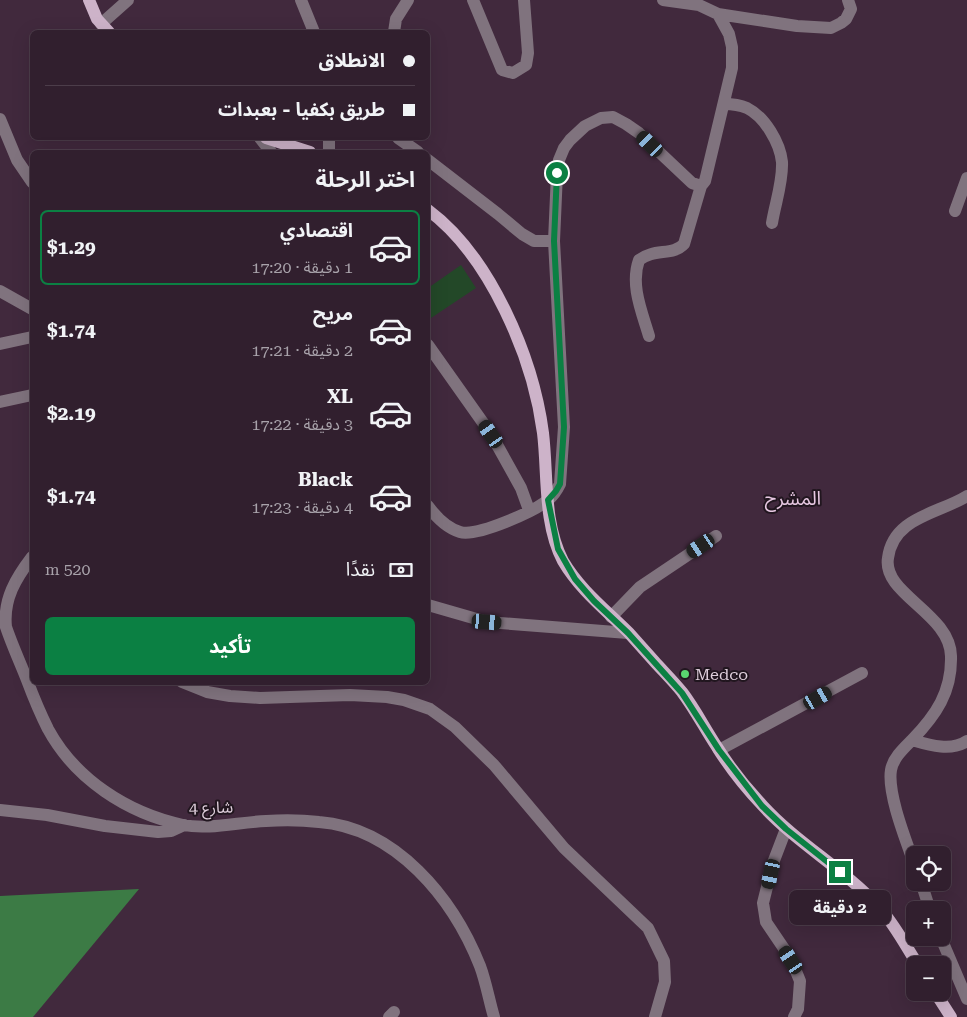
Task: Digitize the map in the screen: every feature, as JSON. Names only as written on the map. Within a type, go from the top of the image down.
[{"type":"main road","points":[[89,0],[97,20],[105,28]]},
{"type":"main road","points":[[272,140],[304,150]]},
{"type":"main road","points":[[430,212],[452,232],[488,280],[514,328],[523,350],[535,391],[542,432],[548,500],[558,549],[575,579],[628,633],[682,693],[719,750],[762,806],[786,829],[849,879],[878,907],[896,928],[913,956]]},
{"type":"main road","points":[[941,1001],[951,1017]]},
{"type":"street","points":[[105,28],[128,0]]},
{"type":"street","points":[[301,0],[313,30]]},
{"type":"street","points":[[394,30],[396,19],[408,0]]},
{"type":"street","points":[[473,0],[502,70],[513,73],[526,65],[528,52],[524,0]]},
{"type":"street","points":[[663,0],[699,5],[718,14],[797,26],[831,28],[846,19],[851,9],[848,0]]},
{"type":"street","points":[[649,336],[635,282],[636,267],[638,260],[652,252],[676,249],[684,244],[705,181],[732,68],[732,47],[729,34],[718,14]]},
{"type":"street","points":[[724,104],[736,104],[748,109],[757,115],[773,135],[782,162],[772,224]]},
{"type":"street","points":[[430,509],[437,519],[461,533],[490,529],[548,500],[560,484],[564,427],[554,241],[559,160],[570,140],[592,122],[601,118],[613,117],[639,133],[683,176],[696,185],[702,186]]},
{"type":"street","points":[[0,119],[17,160],[30,179]]},
{"type":"street","points":[[262,140],[269,150]]},
{"type":"street","points":[[401,140],[415,150]]},
{"type":"street","points":[[430,162],[522,234],[534,240],[554,241]]},
{"type":"street","points":[[955,211],[967,178]]},
{"type":"street","points":[[0,291],[30,308]]},
{"type":"street","points":[[0,344],[30,337]]},
{"type":"street","points":[[430,348],[491,434],[520,488],[529,510]]},
{"type":"street","points":[[0,402],[30,395]]},
{"type":"street","points":[[909,846],[897,810],[891,770],[895,760],[925,727],[942,702],[950,670],[951,655],[947,640],[935,620],[896,584],[889,569],[887,559],[894,539],[911,522],[967,496]]},
{"type":"street","points":[[611,617],[640,587],[716,536]]},
{"type":"street","name":"شارع 4","points":[[30,560],[20,573],[8,598],[6,618],[9,637],[48,729],[70,760],[84,775],[108,794],[127,805],[152,816],[184,825],[213,826],[267,820],[319,822],[342,826],[366,834],[383,844],[418,871],[437,892],[458,922],[481,968],[494,1017]]},
{"type":"street","points":[[430,606],[487,622],[628,633]]},
{"type":"street","points":[[719,750],[862,674]]},
{"type":"street","points":[[190,685],[208,692],[260,698],[322,694],[387,697],[404,700],[430,709],[455,727],[494,765],[564,848],[648,928],[664,961],[665,982],[655,1017]]},
{"type":"street","points":[[912,740],[924,744],[950,747],[958,746],[967,741]]},
{"type":"street","points":[[0,810],[47,815],[105,826],[158,832],[171,831],[184,825]]},
{"type":"street","points":[[786,829],[773,862],[763,904],[766,922],[791,960],[800,981],[798,1009],[794,1017]]},
{"type":"street","points":[[944,946],[967,999]]},
{"type":"green space","points":[[461,265],[476,288],[430,319],[430,287]]},
{"type":"green space","points":[[139,889],[33,1017],[0,1017],[0,896]]},
{"type":"place","name":"Medco","points":[[685,674]]},
{"type":"district","name":"المشرح","points":[[793,498]]},
{"type":"route","points":[[557,173],[554,241],[564,427],[560,484],[548,500],[558,549],[575,579],[594,601],[628,633],[682,693],[719,750],[762,806],[786,829],[840,872]]}]
